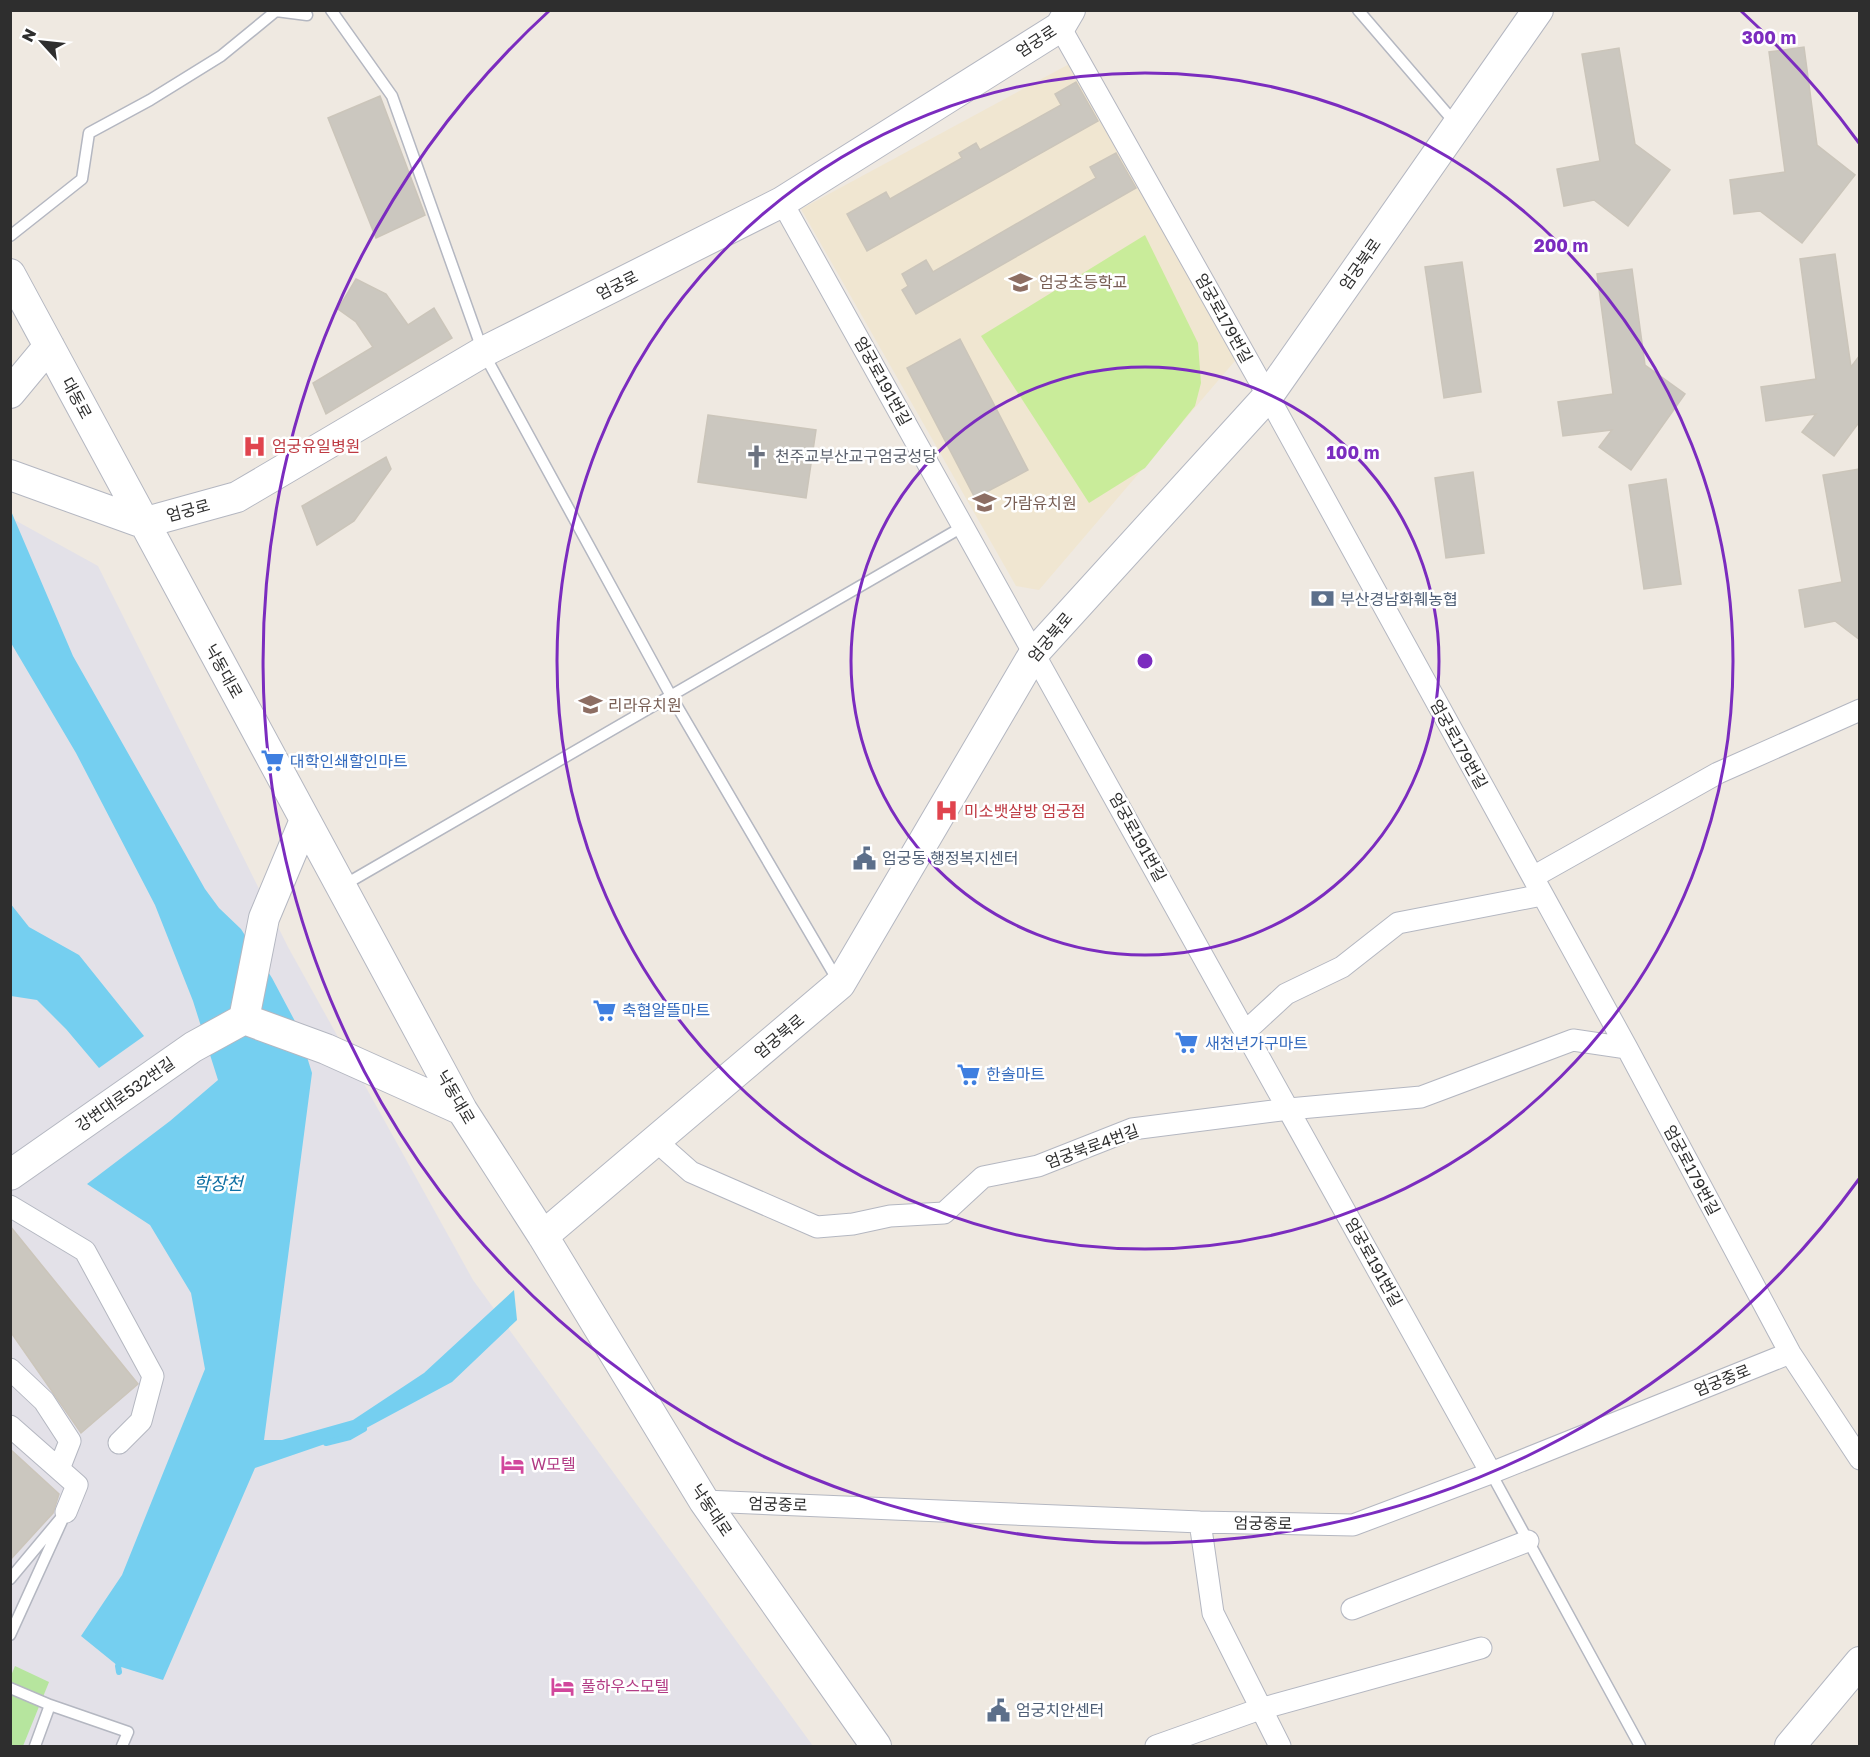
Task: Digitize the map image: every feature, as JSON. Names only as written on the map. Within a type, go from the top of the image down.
[{"type":"street","name":"엄궁북로","points":[[543,1236],[840,984],[1035,652],[1268,396],[1538,10]]},
{"type":"street","name":"엄궁로","points":[[143,523],[237,497],[483,352],[782,201],[1065,19]]},
{"type":"street","name":"엄궁로179번길","points":[[1065,19],[1268,396],[1627,1048],[1790,1353],[1860,1459]]},
{"type":"street","name":"엄궁로191번길","points":[[782,201],[1491,1473]]},
{"type":"street","name":"대동로","points":[[10,274],[143,523]]},
{"type":"street","points":[[10,393],[49,346]]},
{"type":"street","points":[[21,479],[143,523]]},
{"type":"street","name":"낙동대로","points":[[143,523],[462,1110],[543,1236],[704,1501],[876,1746]]},
{"type":"street","points":[[1246,1031],[1286,994],[1342,967],[1398,923],[1538,886],[1718,773],[1860,710]]},
{"type":"street","points":[[305,820],[264,918],[244,1019],[326,1049],[462,1110]]},
{"type":"street","name":"강변대로532번길","points":[[10,1175],[193,1047],[244,1019]]},
{"type":"street","name":"엄궁북로4번길","points":[[656,1141],[690,1172],[817,1227],[853,1224],[890,1216],[944,1213],[983,1177],[1038,1166],[1132,1129],[1289,1109],[1420,1098],[1573,1040],[1627,1048]]},
{"type":"street","points":[[10,1206],[85,1251],[153,1376],[141,1420],[119,1443]]},
{"type":"street","name":"엄궁중로","points":[[704,1501],[1200,1522],[1353,1525],[1491,1473],[1790,1353]]},
{"type":"street","points":[[10,1369],[44,1401],[70,1441],[59,1469]]},
{"type":"street","points":[[10,1426],[77,1485],[66,1512]]},
{"type":"street","points":[[1200,1522],[1213,1613],[1280,1746]]},
{"type":"street","points":[[1352,1609],[1528,1541]]},
{"type":"street","points":[[1156,1746],[1260,1709],[1481,1648]]},
{"type":"street","points":[[1790,1746],[1860,1662]]},
{"type":"lane","points":[[331,10],[392,96],[483,352],[671,696],[840,984]]},
{"type":"lane","points":[[1358,10],[1457,126]]},
{"type":"lane","points":[[10,236],[82,179],[89,133],[150,100],[221,56],[276,11],[307,15]]},
{"type":"lane","points":[[341,887],[964,526]]},
{"type":"lane","points":[[1491,1473],[1640,1746]]},
{"type":"lane","points":[[10,1580],[66,1512]]},
{"type":"lane","points":[[10,1635],[66,1512]]},
{"type":"lane","points":[[10,1688],[50,1706],[128,1732],[122,1746]]},
{"type":"lane","points":[[35,1746],[50,1706]]},
{"type":"shaded area","name":"엄궁초등학교","points":[[1073,62],[1240,355],[1039,590],[1016,586],[801,209]]},
{"type":"shaded area","points":[[11,518],[98,566],[288,947],[473,1280],[813,1746],[11,1746]]},
{"type":"green space","points":[[1145,235],[1198,343],[1201,383],[1195,406],[1145,468],[1089,503],[981,336]]},
{"type":"green space","points":[[15,1666],[49,1682],[23,1746],[11,1746],[10,1678]]},
{"type":"water","name":"학장천","points":[[11,511],[73,656],[205,889],[219,908],[241,929],[272,978],[297,1025],[312,1073],[264,1440],[282,1440],[353,1420],[424,1373],[514,1290],[517,1320],[452,1382],[357,1433],[255,1468],[163,1680],[118,1666],[81,1636],[122,1575],[205,1369],[191,1293],[150,1225],[87,1184],[170,1121],[218,1080],[193,1001],[155,905],[76,753],[11,643]]},
{"type":"water","points":[[10,903],[29,927],[79,955],[144,1036],[99,1068],[66,1029],[37,1000],[11,996]]},
{"type":"building","points":[[1804,47],[1817,145],[1855,175],[1802,243],[1760,211],[1734,214],[1730,180],[1785,172],[1769,52]]},
{"type":"building","points":[[1619,48],[1635,144],[1670,170],[1628,226],[1594,200],[1564,206],[1557,169],[1600,161],[1582,54]]},
{"type":"building","points":[[1076,82],[1098,121],[867,251],[847,214],[886,192],[890,199],[962,158],[959,153],[976,143],[980,150],[1061,105],[1055,94]]},
{"type":"building","points":[[380,96],[425,215],[376,238],[328,118]]},
{"type":"building","points":[[1116,153],[1136,188],[916,314],[902,290],[908,286],[902,274],[926,260],[933,272],[1096,178],[1090,167]]},
{"type":"building","points":[[1835,254],[1851,367],[1860,355],[1860,421],[1834,456],[1802,432],[1816,414],[1766,421],[1761,387],[1816,379],[1800,259]]},
{"type":"building","points":[[1462,262],[1481,392],[1444,398],[1425,267]]},
{"type":"building","points":[[1632,269],[1645,365],[1685,394],[1631,470],[1599,447],[1612,430],[1563,436],[1558,402],[1613,394],[1597,274]]},
{"type":"building","points":[[356,279],[386,294],[408,325],[434,308],[452,338],[326,414],[313,383],[373,347],[356,322],[338,309]]},
{"type":"building","points":[[960,339],[1028,470],[975,498],[907,368]]},
{"type":"building","name":"천주교부산교구엄궁성당","points":[[708,415],[816,430],[806,498],[698,482]]},
{"type":"building","points":[[386,457],[391,469],[354,521],[317,545],[302,506]]},
{"type":"building","points":[[1860,469],[1860,640],[1835,621],[1805,627],[1799,590],[1842,582],[1823,475]]},
{"type":"building","points":[[1473,472],[1484,553],[1446,558],[1435,478]]},
{"type":"building","points":[[1666,479],[1681,584],[1644,589],[1629,485]]},
{"type":"building","points":[[10,1226],[138,1384],[81,1433],[10,1331]]},
{"type":"building","points":[[10,1449],[59,1494],[53,1513],[10,1560]]},
{"type":"waterway","points":[[326,1443],[350,1437],[364,1429]]},
{"type":"waterway","points":[[119,1672],[118,1666],[121,1658]]},
{"type":"place","name":"엄궁초등학교","points":[[1021,282]]},
{"type":"place","name":"엄궁유일병원","points":[[254,446]]},
{"type":"place","name":"천주교부산교구엄궁성당","points":[[757,456]]},
{"type":"place","name":"가람유치원","points":[[985,503]]},
{"type":"place","name":"부산경남화훼농협","points":[[1322,599]]},
{"type":"place","name":"리라유치원","points":[[590,705]]},
{"type":"place","name":"대학인쇄할인마트","points":[[272,761]]},
{"type":"place","name":"미소뱃살방 엄궁점","points":[[946,811]]},
{"type":"place","name":"엄궁동 행정복지센터","points":[[864,858]]},
{"type":"place","name":"축협알뜰마트","points":[[604,1010]]},
{"type":"place","name":"새천년가구마트","points":[[1187,1043]]},
{"type":"place","name":"한솔마트","points":[[968,1074]]},
{"type":"place","name":"W모텔","points":[[513,1464]]},
{"type":"place","name":"풀하우스모텔","points":[[563,1686]]},
{"type":"place","name":"엄궁치안센터","points":[[998,1710]]}]
